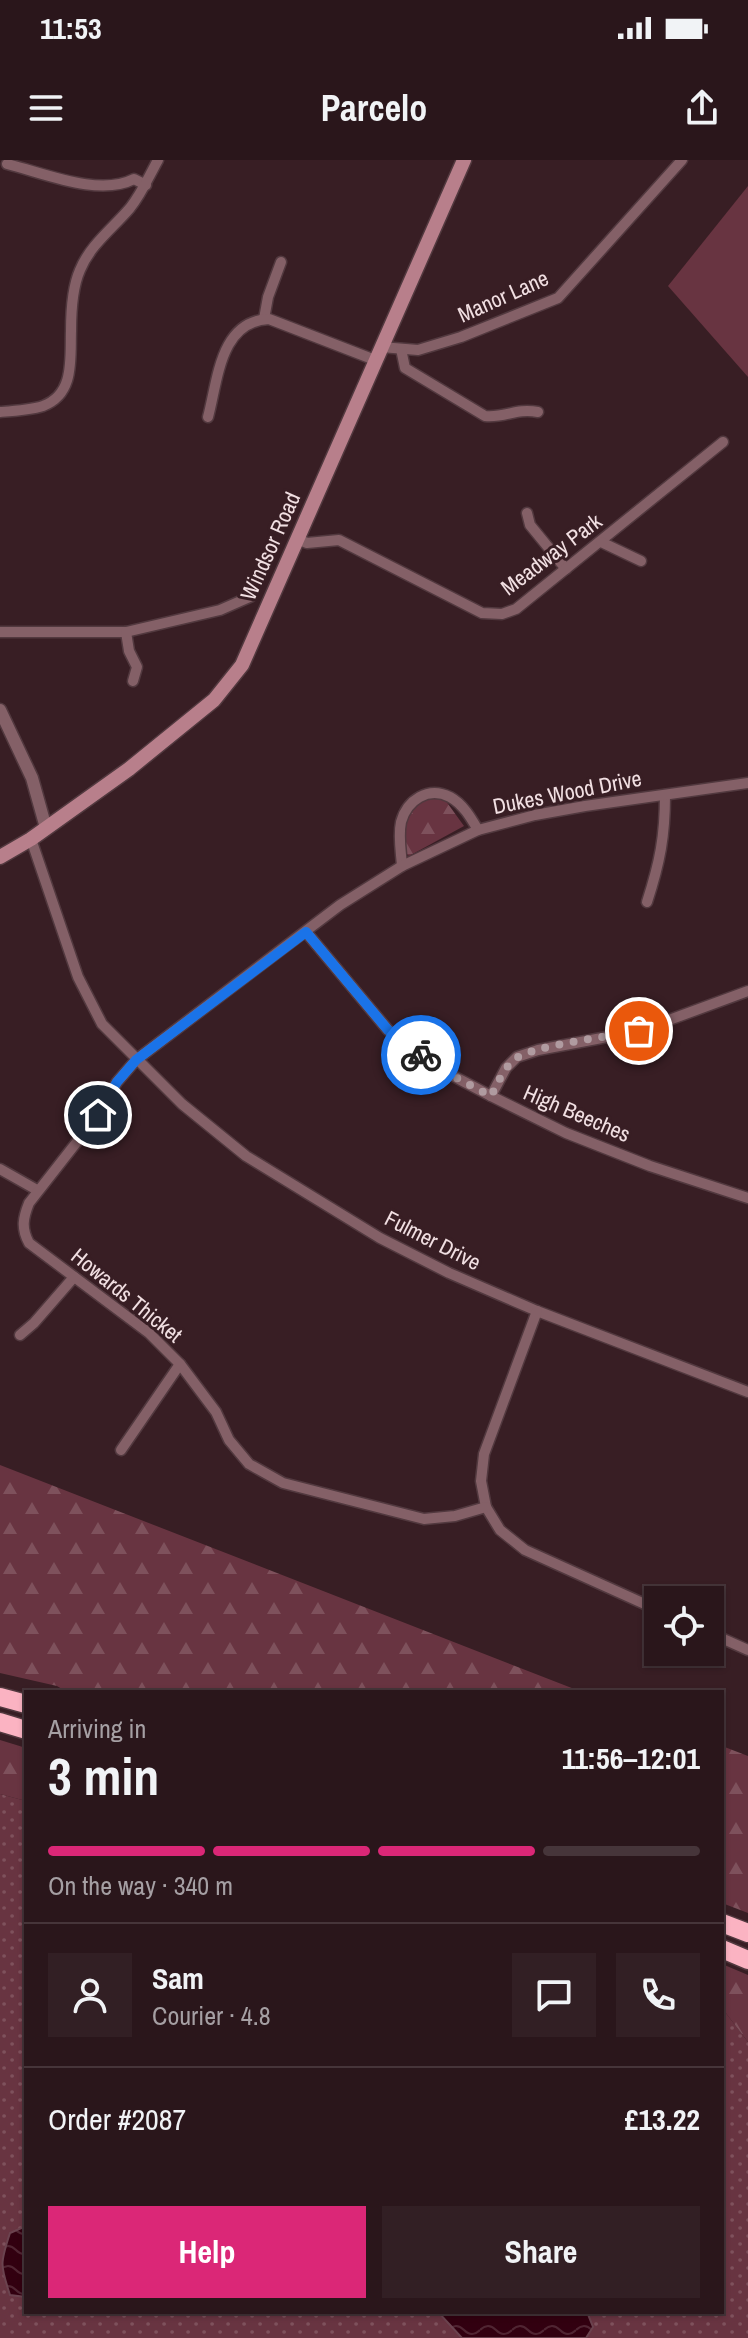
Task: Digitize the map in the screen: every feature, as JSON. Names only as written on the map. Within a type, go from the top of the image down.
[{"type":"highway","points":[[0,1697],[24,1703]]},
{"type":"highway","points":[[0,1722],[24,1729]]},
{"type":"highway","points":[[724,1924],[748,1933]]},
{"type":"highway","points":[[724,1950],[748,1960]]},
{"type":"main road","name":"Windsor Road","points":[[0,857],[31,839],[129,769],[214,700],[242,665],[464,160]]},
{"type":"street","points":[[0,412],[45,405],[60,394],[68,381],[71,367],[73,300],[80,269],[98,241],[130,208],[158,160]]},
{"type":"street","name":"Manor Lane","points":[[264,319],[378,353],[418,350],[461,337],[558,298],[682,160]]},
{"type":"street","points":[[7,164],[94,186],[116,186],[134,179],[146,185]]},
{"type":"street","points":[[208,417],[229,341],[242,327],[264,319],[268,297],[281,262]]},
{"type":"street","points":[[401,349],[405,368],[485,416],[495,417],[525,410],[538,412]]},
{"type":"street","name":"Meadway Park","points":[[297,539],[307,543],[339,540],[482,613],[502,614],[516,609],[723,442]]},
{"type":"street","points":[[527,513],[530,525],[566,569]]},
{"type":"street","points":[[601,542],[641,561]]},
{"type":"street","points":[[0,632],[126,632],[220,610],[252,596]]},
{"type":"street","points":[[126,632],[129,651],[137,667],[133,681]]},
{"type":"street","points":[[0,710],[6,736],[32,778],[46,828]]},
{"type":"street","name":"Dukes Wood Drive","points":[[136,1060],[340,905],[402,866],[478,830],[535,815],[748,783]]},
{"type":"street","points":[[402,866],[401,822],[407,808],[422,794],[451,798],[469,815],[478,830]]},
{"type":"street","points":[[647,902],[659,865],[665,830],[665,795]]},
{"type":"street","points":[[31,839],[78,977],[102,1024],[136,1060]]},
{"type":"street","name":"High Beeches","points":[[306,932],[388,1030],[438,1068],[580,1138],[650,1166],[748,1198]]},
{"type":"street","points":[[491,1096],[506,1068],[517,1057],[538,1050],[639,1031],[748,991]]},
{"type":"street","name":"Howards Thicket","points":[[136,1060],[117,1082],[98,1115],[29,1203],[23,1218],[29,1243],[149,1333],[180,1364],[216,1412],[229,1440],[249,1464],[283,1483],[424,1519],[455,1516],[486,1507]]},
{"type":"street","name":"Fulmer Drive","points":[[136,1060],[182,1104],[246,1156],[380,1238],[449,1273],[537,1311],[748,1392]]},
{"type":"street","points":[[0,1169],[37,1190]]},
{"type":"street","points":[[20,1335],[74,1277]]},
{"type":"street","points":[[537,1311],[484,1454],[481,1481],[486,1507],[500,1530],[525,1550],[644,1604]]},
{"type":"street","points":[[121,1450],[180,1364]]},
{"type":"street","points":[[724,1639],[748,1650]]},
{"type":"green space","points":[[748,186],[748,377],[668,286]]},
{"type":"green space","points":[[427,797],[443,797],[464,826],[409,856],[401,849],[406,818],[413,807]]},
{"type":"green space","points":[[0,1465],[577,1690],[64,1690],[0,1673]]},
{"type":"green space","points":[[0,1740],[24,1747],[24,1800],[0,1794]]},
{"type":"green space","points":[[724,1747],[748,1756],[748,1913],[724,1904]]},
{"type":"green space","points":[[0,1794],[24,1800],[24,2314],[724,2314],[724,2011],[748,2042],[748,2338],[0,2338]]},
{"type":"green space","points":[[724,1965],[748,1975],[748,2042],[724,2011]]},
{"type":"water","points":[[24,2227],[24,2297],[10,2295],[4,2277],[2,2264],[10,2233]]},
{"type":"water","points":[[440,2314],[588,2314],[593,2327],[586,2338],[462,2338]]},
{"type":"way so far","points":[[421,1055],[438,1068],[491,1096],[506,1068],[517,1057],[538,1050],[639,1031]]},
{"type":"route","points":[[98,1115],[117,1082],[136,1060],[306,932],[388,1030],[421,1055]]}]
